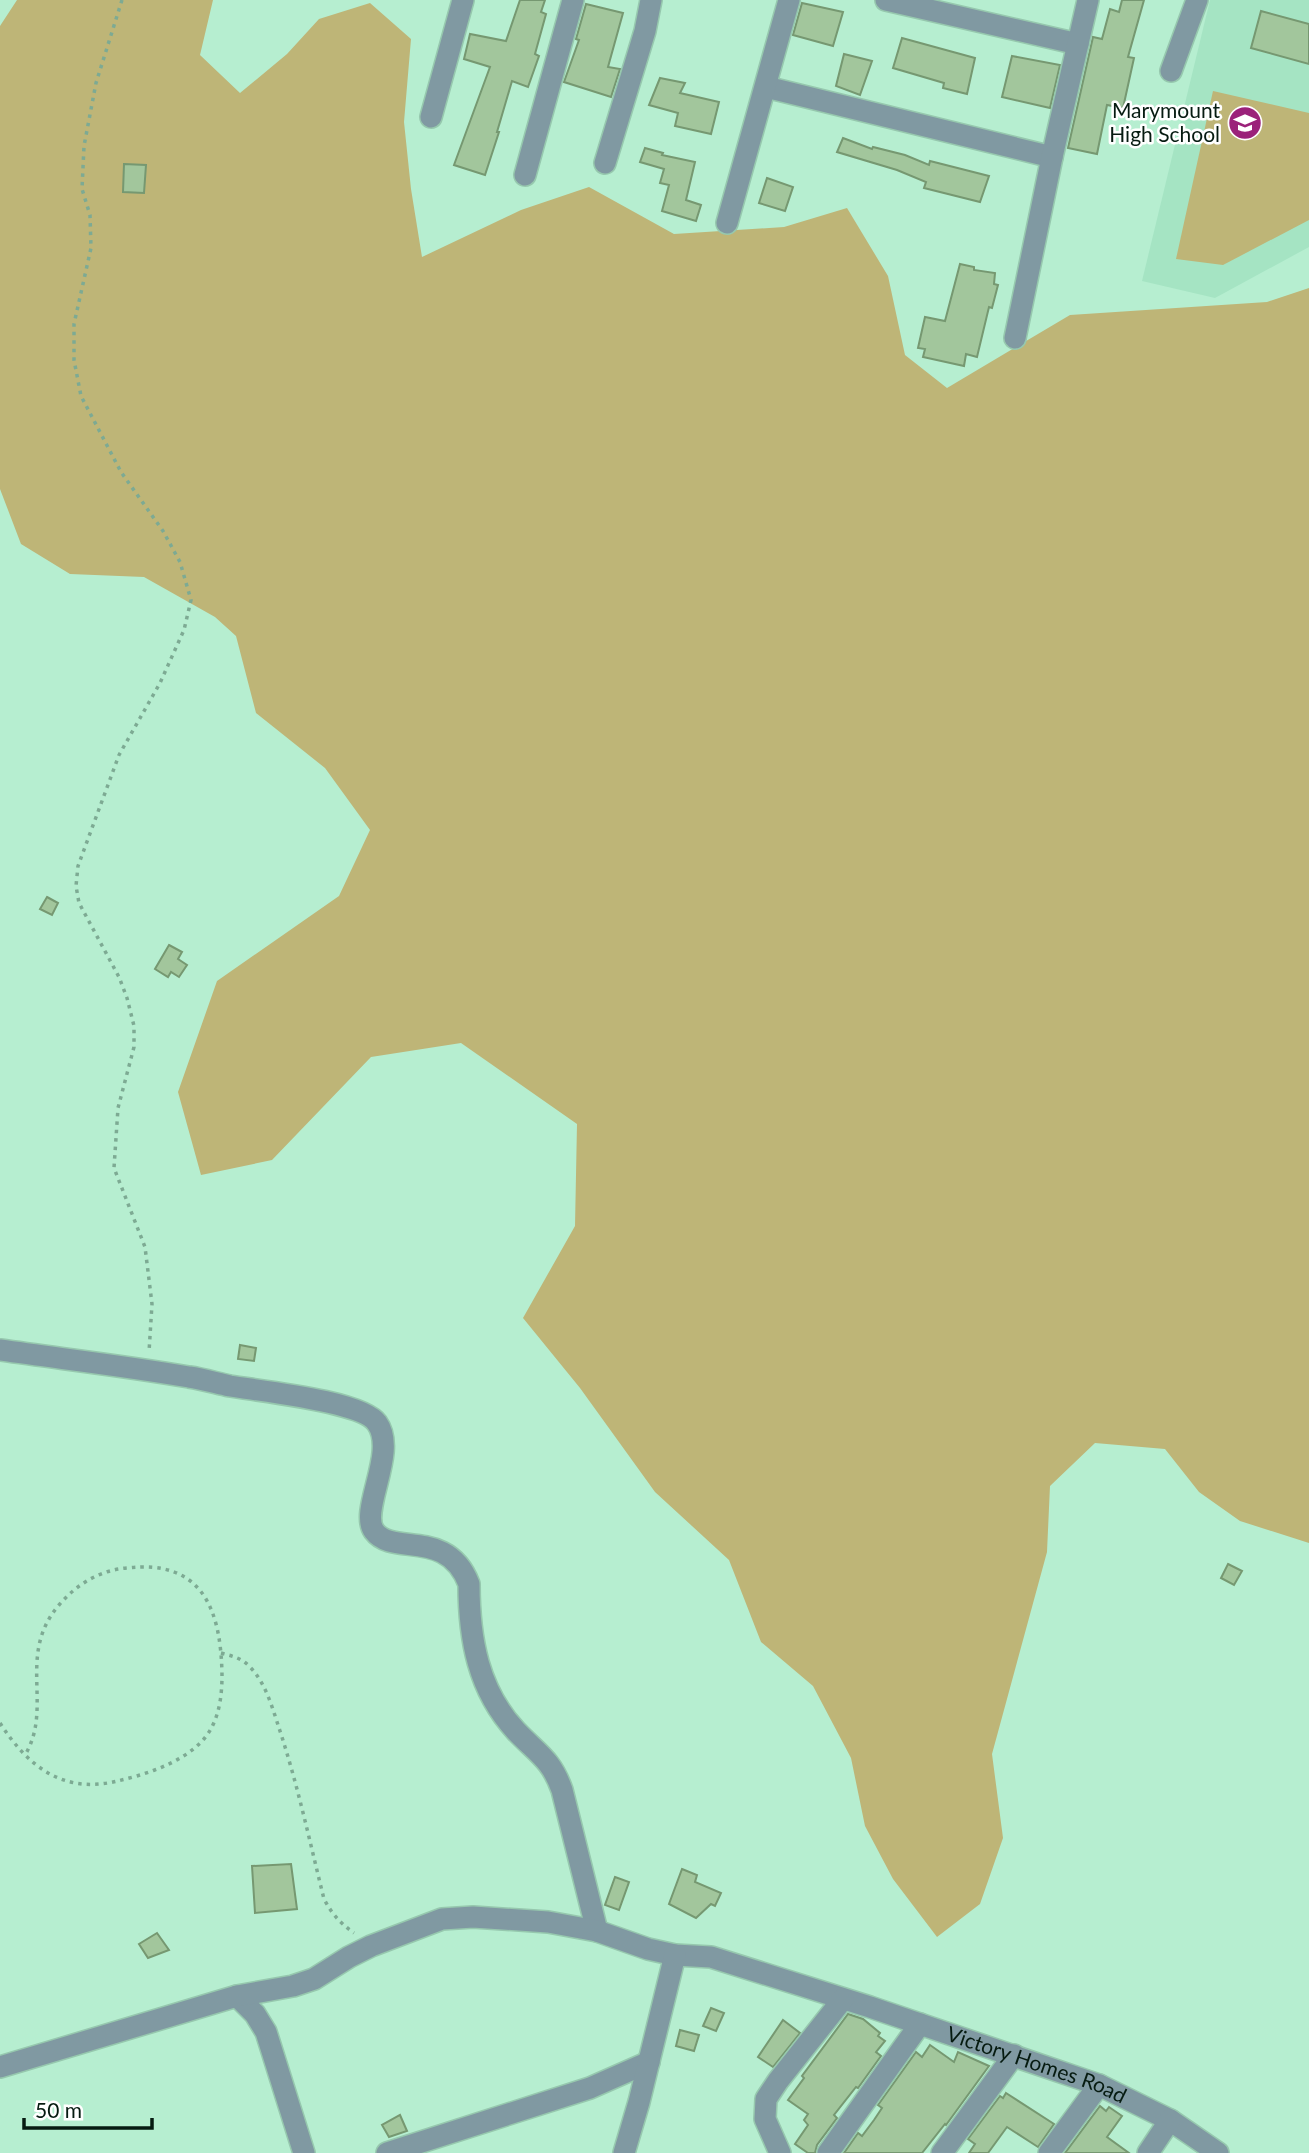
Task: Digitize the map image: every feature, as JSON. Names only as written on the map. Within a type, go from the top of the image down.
[{"type":"street","points":[[431,117],[463,0]]},
{"type":"street","points":[[525,175],[573,0]]},
{"type":"street","points":[[605,163],[645,30],[651,0]]},
{"type":"street","points":[[727,223],[789,0]]},
{"type":"street","points":[[886,0],[1078,44]]},
{"type":"street","points":[[1015,338],[1088,0]]},
{"type":"street","points":[[1171,71],[1197,0]]},
{"type":"street","points":[[766,87],[1052,157]]},
{"type":"street","points":[[0,1350],[190,1377],[340,1405],[376,1421],[381,1435],[382,1468],[369,1514],[370,1525],[376,1534],[386,1541],[419,1544],[433,1549],[461,1568],[469,1584],[472,1646],[478,1666],[500,1712],[517,1732],[547,1759],[556,1772],[597,1931]]},
{"type":"street","name":"Victory Homes Road","points":[[0,2067],[237,1996],[293,1986],[314,1979],[349,1957],[442,1919],[473,1917],[548,1922],[597,1931],[648,1949],[676,1955],[711,1957],[1014,2055],[1099,2085],[1170,2120],[1218,2153]]},
{"type":"street","points":[[624,2153],[676,1955]]},
{"type":"street","points":[[237,1996],[255,2014],[266,2032],[304,2153]]},
{"type":"street","points":[[780,2153],[765,2119],[766,2099],[842,1999]]},
{"type":"street","points":[[828,2153],[920,2024]]},
{"type":"street","points":[[942,2153],[1014,2055]]},
{"type":"street","points":[[387,2153],[578,2092],[649,2062]]},
{"type":"street","points":[[1049,2153],[1099,2085]]},
{"type":"street","points":[[1148,2153],[1170,2120]]},
{"type":"path","points":[[122,0],[96,83],[84,146],[82,189],[90,215],[91,248],[74,324],[74,360],[82,396],[96,426],[121,472],[163,531],[180,562],[191,600],[184,630],[160,683],[119,755],[78,866],[76,886],[79,903],[119,977],[134,1026],[134,1047],[118,1108],[114,1168],[145,1247],[152,1304],[148,1371]]},
{"type":"path","points":[[0,1723],[25,1755],[46,1773],[75,1784],[102,1784],[140,1776],[181,1757],[203,1740],[215,1721],[221,1698],[221,1653],[215,1615],[203,1595],[189,1579],[172,1569],[146,1566],[114,1569],[84,1582],[59,1605],[43,1629],[36,1653],[34,1740],[25,1755]]},
{"type":"path","points":[[221,1653],[240,1658],[251,1668],[261,1684],[273,1710],[287,1754],[324,1899],[340,1923],[371,1947]]},
{"type":"shaded area","points":[[17,0],[213,0],[200,55],[240,93],[287,54],[319,19],[370,3],[411,39],[404,122],[422,257],[521,210],[589,187],[674,234],[784,227],[847,208],[888,276],[905,355],[947,388],[1070,315],[1267,302],[1309,288],[1309,1543],[1240,1521],[1199,1492],[1165,1449],[1095,1443],[1050,1486],[1047,1552],[992,1754],[1003,1838],[980,1904],[937,1937],[893,1879],[865,1826],[851,1758],[813,1686],[761,1642],[729,1560],[655,1492],[580,1388],[523,1318],[575,1226],[577,1124],[461,1043],[371,1057],[272,1160],[201,1175],[178,1092],[217,981],[339,896],[370,830],[325,768],[256,713],[236,636],[215,617],[144,577],[70,574],[21,544],[0,489],[0,26]]},
{"type":"shaded area","name":"Marymount High School","points":[[1210,0],[1309,0],[1309,247],[1215,298],[1142,281]]},
{"type":"shaded area","points":[[1213,91],[1309,113],[1309,220],[1223,265],[1176,259]]},
{"type":"building","points":[[520,0],[545,0],[541,12],[546,14],[535,54],[539,56],[528,87],[512,81],[485,175],[454,165],[490,67],[464,59],[470,34],[506,41]]},
{"type":"building","points":[[1122,0],[1144,0],[1128,57],[1134,58],[1123,108],[1107,105],[1097,154],[1068,148],[1093,37],[1102,39],[1110,9],[1119,12]]},
{"type":"building","points":[[802,3],[843,12],[833,46],[793,35]]},
{"type":"building","points":[[586,4],[623,13],[608,67],[620,69],[611,97],[564,82],[579,40],[576,39]]},
{"type":"building","points":[[1261,11],[1309,24],[1309,64],[1251,48]]},
{"type":"building","points":[[902,38],[975,58],[967,94],[943,88],[944,83],[893,68]]},
{"type":"building","points":[[844,54],[872,61],[860,95],[836,86]]},
{"type":"building","points":[[1012,56],[1060,65],[1050,108],[1002,97]]},
{"type":"building","points":[[660,78],[685,83],[680,93],[719,102],[711,134],[675,126],[678,113],[649,105]]},
{"type":"building","points":[[843,138],[872,149],[873,147],[905,155],[929,165],[930,161],[989,176],[980,202],[924,188],[926,182],[897,170],[837,152]]},
{"type":"building","points":[[645,148],[663,153],[662,155],[695,162],[686,200],[701,205],[696,221],[662,211],[669,185],[660,183],[664,169],[640,162]]},
{"type":"building","points":[[124,164],[146,165],[144,193],[123,192]]},
{"type":"building","points":[[767,178],[793,187],[785,211],[759,203]]},
{"type":"building","points":[[960,264],[974,267],[974,270],[995,273],[994,284],[998,285],[992,308],[989,307],[977,357],[966,354],[964,366],[923,357],[925,349],[918,348],[925,317],[945,321]]},
{"type":"building","points":[[47,897],[58,903],[52,915],[40,909]]},
{"type":"building","points":[[169,945],[182,952],[178,959],[187,965],[179,977],[171,972],[168,977],[155,969]]},
{"type":"building","points":[[240,1345],[256,1348],[254,1361],[238,1359]]},
{"type":"building","points":[[1228,1564],[1242,1571],[1234,1585],[1221,1578]]},
{"type":"building","points":[[291,1864],[297,1909],[255,1913],[252,1866]]},
{"type":"building","points":[[682,1869],[697,1875],[695,1882],[721,1893],[715,1906],[711,1904],[696,1918],[669,1904]]},
{"type":"building","points":[[615,1877],[629,1882],[619,1910],[605,1905]]},
{"type":"building","points":[[157,1933],[169,1950],[148,1958],[139,1944]]},
{"type":"building","points":[[711,2008],[724,2013],[716,2031],[703,2026]]},
{"type":"building","points":[[848,2014],[863,2019],[880,2033],[878,2036],[885,2041],[876,2052],[881,2056],[834,2115],[837,2118],[817,2145],[815,2153],[808,2153],[795,2144],[808,2125],[804,2120],[808,2114],[788,2100],[804,2078],[802,2076]]},
{"type":"building","points":[[783,2020],[800,2033],[773,2067],[758,2057]]},
{"type":"building","points":[[680,2030],[699,2035],[694,2051],[676,2046]]},
{"type":"building","points":[[930,2045],[954,2062],[958,2052],[989,2066],[922,2153],[844,2153],[858,2133],[862,2136],[874,2120],[882,2108],[878,2105],[916,2052],[922,2057]]},
{"type":"building","points":[[1006,2093],[1054,2124],[1038,2147],[1007,2127],[988,2153],[969,2153],[975,2144],[968,2139],[1000,2096],[1003,2098]]},
{"type":"building","points":[[1100,2106],[1106,2111],[1109,2107],[1122,2116],[1107,2137],[1129,2153],[1065,2153]]},
{"type":"building","points":[[400,2115],[407,2131],[389,2137],[382,2125]]},
{"type":"place","name":"Marymount High School","points":[[1245,123]]}]
